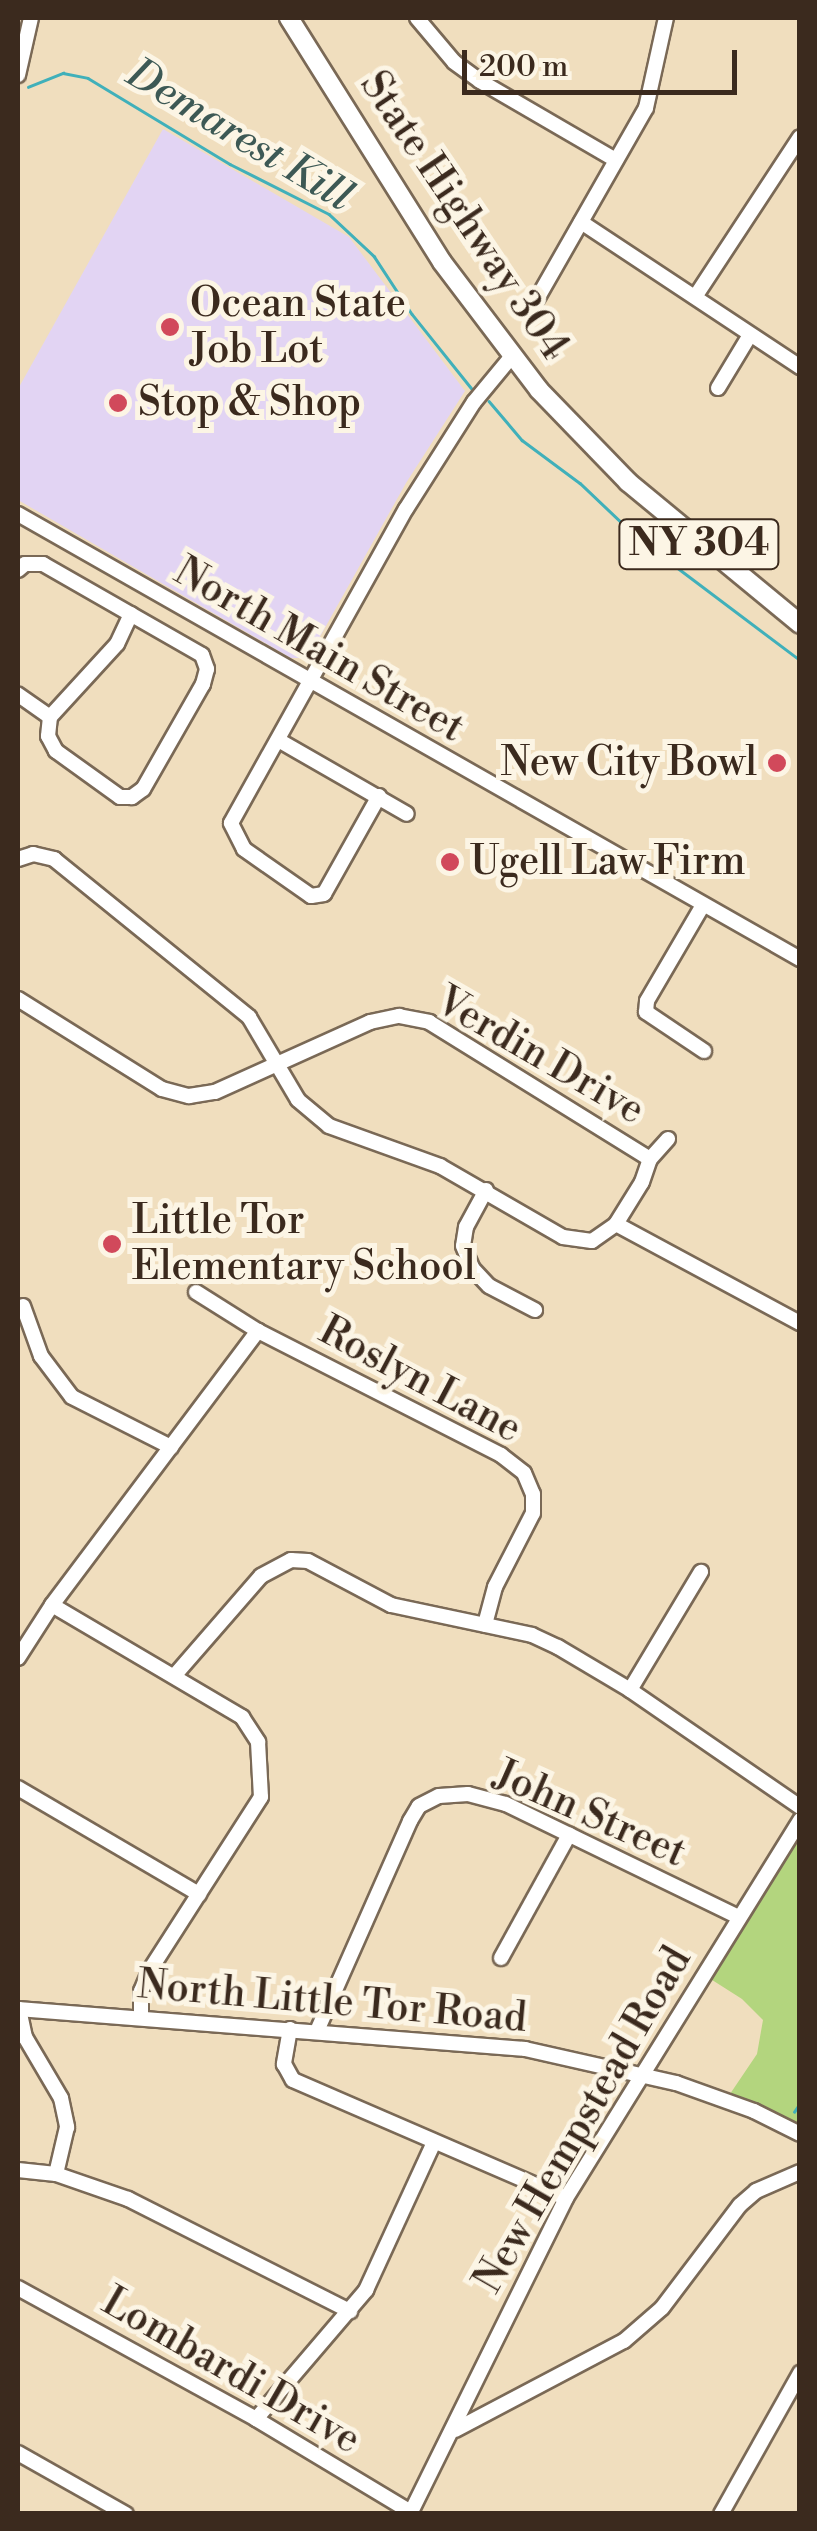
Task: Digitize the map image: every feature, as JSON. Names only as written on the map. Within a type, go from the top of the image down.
[{"type":"main road","name":"State Highway 304","points":[[290,18],[442,262],[512,356],[628,482],[800,624]]},
{"type":"main road","name":"State Highway 304","points":[[774,601],[800,613]]},
{"type":"street","points":[[18,75],[30,18]]},
{"type":"street","points":[[417,18],[454,62],[480,81],[616,160]]},
{"type":"street","points":[[533,306],[653,89],[666,18]]},
{"type":"street","points":[[695,298],[800,137]]},
{"type":"street","points":[[581,222],[800,367]]},
{"type":"street","points":[[718,388],[750,335]]},
{"type":"street","points":[[378,796],[324,894],[311,896],[244,849],[231,822],[280,741],[406,509],[474,402],[512,356]]},
{"type":"street","name":"North Main Street","points":[[19,517],[800,959]]},
{"type":"street","points":[[18,570],[25,564],[43,564],[131,614],[202,655],[207,669],[203,684],[143,789],[132,797],[120,797],[56,751],[48,736],[50,718],[117,644],[131,614]]},
{"type":"street","points":[[18,695],[50,718]]},
{"type":"street","points":[[280,741],[407,814]]},
{"type":"street","points":[[18,859],[33,854],[54,859],[250,1017],[298,1100],[329,1126],[404,1150],[486,1190],[564,1237],[592,1241],[616,1224],[642,1182],[650,1158],[668,1139]]},
{"type":"street","points":[[703,904],[647,1001],[646,1012],[704,1052]]},
{"type":"street","name":"Verdin Drive","points":[[18,999],[162,1090],[189,1096],[215,1092],[370,1022],[399,1016],[429,1022],[650,1158]]},
{"type":"street","points":[[486,1190],[466,1227],[464,1246],[473,1269],[489,1286],[535,1310]]},
{"type":"street","points":[[616,1224],[800,1323]]},
{"type":"street","name":"Roslyn Lane","points":[[196,1292],[258,1331],[501,1456],[524,1473],[533,1494],[533,1514],[496,1587],[485,1625]]},
{"type":"street","points":[[23,1306],[41,1356],[72,1397],[171,1447]]},
{"type":"street","points":[[18,1658],[52,1604],[258,1331]]},
{"type":"street","points":[[174,1676],[261,1576],[291,1560],[308,1561],[391,1605],[485,1625],[558,1647],[630,1690],[800,1807]]},
{"type":"street","points":[[630,1690],[701,1572]]},
{"type":"street","points":[[52,1604],[242,1716],[258,1742],[262,1798],[150,1970],[141,1992],[142,2018]]},
{"type":"street","points":[[18,1788],[200,1894]]},
{"type":"street","name":"John Street","points":[[317,2031],[419,1806],[439,1796],[468,1794],[506,1804],[738,1917]]},
{"type":"street","name":"New Hempstead Road","points":[[410,2513],[455,2430],[566,2198],[800,1820]]},
{"type":"street","points":[[501,1958],[569,1835]]},
{"type":"street","points":[[18,2009],[25,2036],[61,2098],[68,2127],[56,2174]]},
{"type":"street","name":"North Little Tor Road","points":[[18,2009],[525,2049],[640,2073],[714,2095],[800,2134]]},
{"type":"street","points":[[290,2029],[284,2064],[293,2080],[566,2198]]},
{"type":"street","points":[[256,2419],[378,2272],[434,2142]]},
{"type":"street","points":[[18,2170],[56,2174],[128,2199],[350,2310]]},
{"type":"street","points":[[455,2430],[624,2341],[662,2308],[740,2205],[756,2191],[800,2172]]},
{"type":"street","name":"Lombardi Drive","points":[[18,2288],[256,2419],[410,2513]]},
{"type":"street","points":[[721,2514],[800,2373]]},
{"type":"street","points":[[18,2452],[126,2514]]},
{"type":"shaded area","points":[[163,129],[349,237],[465,391],[406,483],[308,658],[291,658],[18,500],[18,389]]},
{"type":"green space","points":[[799,1838],[799,2133],[730,2094],[757,2054],[763,2020],[742,1999],[709,1978]]},
{"type":"waterway","name":"Demarest Kill","points":[[28,87],[63,73],[88,78],[230,164],[329,214],[374,256],[412,314],[472,389]]},
{"type":"waterway","name":"Demarest Kill","points":[[489,401],[522,440],[580,483],[638,538],[800,660]]},
{"type":"waterway","points":[[794,2112],[800,2103]]},
{"type":"place","name":"Ocean State Job Lot","points":[[170,327]]},
{"type":"place","name":"Stop & Shop","points":[[118,403]]},
{"type":"place","name":"New City Bowl","points":[[777,763]]},
{"type":"place","name":"Ugell Law Firm","points":[[450,862]]},
{"type":"place","name":"Little Tor Elementary School","points":[[112,1244]]}]
